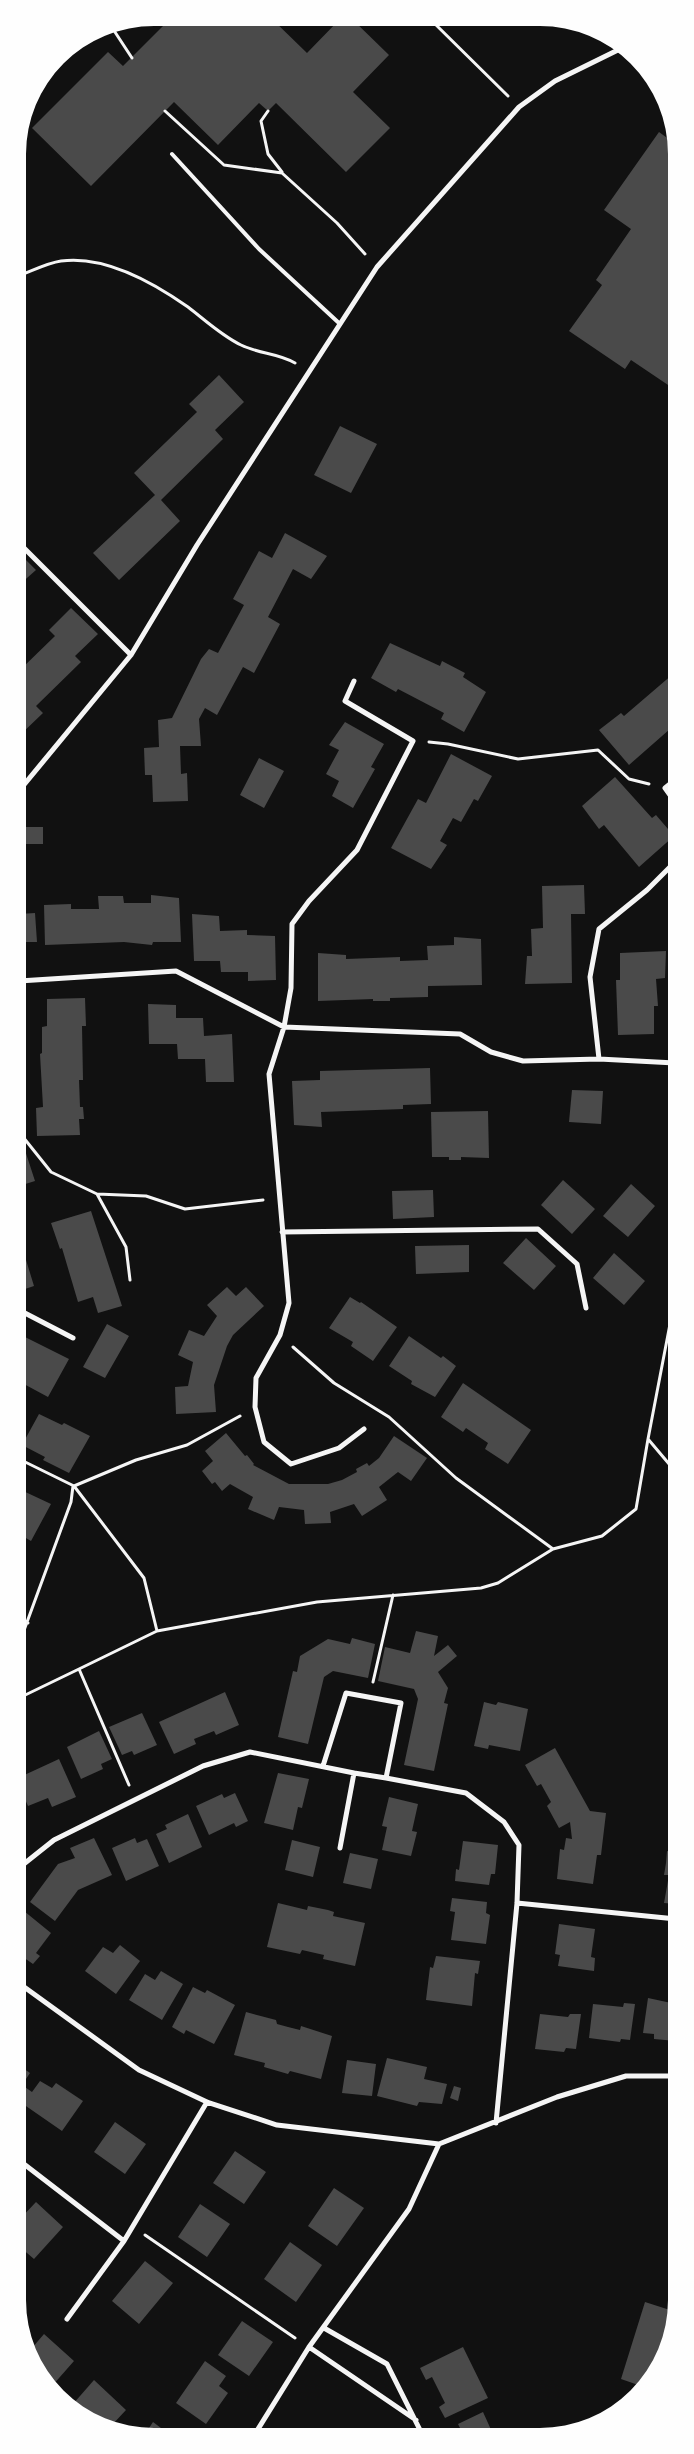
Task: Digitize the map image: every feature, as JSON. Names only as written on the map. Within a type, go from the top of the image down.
[{"type":"street","points":[[27,781],[131,655],[197,545],[377,267],[519,107],[555,82],[616,51]]},
{"type":"street","points":[[27,551],[131,655]]},
{"type":"street","points":[[354,681],[345,701],[413,741],[357,850],[309,901],[292,924],[291,988],[284,1027],[269,1074],[278,1200],[289,1302],[280,1335],[256,1378],[255,1407],[264,1442],[291,1464],[339,1448],[364,1429]]},
{"type":"street","points":[[668,786],[665,788],[668,792]]},
{"type":"street","points":[[599,1059],[590,978],[599,929],[647,890],[668,869]]},
{"type":"street","points":[[27,981],[176,971],[284,1027],[460,1034],[491,1052],[523,1061],[599,1059],[668,1063]]},
{"type":"street","points":[[282,1232],[538,1229],[577,1264],[586,1308]]},
{"type":"street","points":[[26,1314],[73,1338]]},
{"type":"street","points":[[323,1766],[346,1693],[370,1696],[401,1703],[386,1778]]},
{"type":"street","points":[[26,1862],[54,1840],[203,1766],[250,1752],[466,1793],[504,1822],[519,1845],[517,1903],[496,2123]]},
{"type":"street","points":[[340,1848],[354,1773]]},
{"type":"street","points":[[517,1903],[667,1919]]},
{"type":"street","points":[[26,1988],[139,2070],[207,2102],[278,2125],[439,2144],[496,2123],[557,2097],[626,2076],[667,2076]]},
{"type":"street","points":[[67,2319],[124,2241],[207,2102]]},
{"type":"street","points":[[258,2428],[309,2347],[409,2208],[439,2144]]},
{"type":"street","points":[[26,2166],[124,2241]]},
{"type":"street","points":[[324,2328],[387,2364],[419,2428]]},
{"type":"street","points":[[309,2347],[416,2420]]},
{"type":"lane","points":[[172,154],[259,249],[340,324]]},
{"type":"path","points":[[437,26],[519,107]]},
{"type":"path","points":[[115,33],[132,58]]},
{"type":"path","points":[[165,111],[224,166],[282,173]]},
{"type":"path","points":[[268,111],[261,122],[268,154],[282,173],[337,223],[377,267]]},
{"type":"path","points":[[27,273],[60,261],[85,260],[113,267],[149,283],[186,306],[240,345],[263,354],[284,357],[308,371]]},
{"type":"path","points":[[413,741],[448,744],[518,759],[598,750],[629,778],[665,788]]},
{"type":"path","points":[[27,1141],[51,1172],[97,1194],[146,1196],[185,1209],[278,1200]]},
{"type":"path","points":[[97,1194],[126,1247],[130,1280]]},
{"type":"path","points":[[280,1335],[334,1383],[389,1417],[456,1478],[553,1549]]},
{"type":"path","points":[[26,1694],[157,1630],[317,1602],[481,1588],[498,1583],[553,1549],[602,1536],[636,1509],[667,1337]]},
{"type":"path","points":[[74,1486],[136,1460],[187,1445],[255,1407]]},
{"type":"path","points":[[648,1438],[667,1462]]},
{"type":"path","points":[[26,1463],[74,1486],[144,1578],[157,1630]]},
{"type":"path","points":[[26,1627],[71,1502],[74,1486]]},
{"type":"path","points":[[370,1696],[393,1595]]},
{"type":"path","points":[[79,1669],[136,1800]]},
{"type":"path","points":[[132,2226],[309,2347]]},
{"type":"building","points":[[360,26],[389,55],[353,92],[390,128],[346,172],[276,103],[268,111],[259,103],[218,145],[174,102],[91,186],[32,128],[108,52],[123,66],[162,27],[280,27],[307,53],[333,27]]},
{"type":"building","points":[[659,132],[666,137],[668,155],[668,385],[631,360],[625,369],[569,331],[602,285],[596,280],[631,229],[604,210]]},
{"type":"building","points":[[219,375],[244,402],[215,430],[223,439],[161,500],[180,521],[119,580],[93,553],[155,495],[134,473],[197,412],[189,404]]},
{"type":"building","points":[[340,426],[377,444],[351,493],[314,475]]},
{"type":"building","points":[[285,533],[327,556],[311,579],[293,569],[268,617],[280,624],[254,673],[243,667],[217,715],[205,708],[199,719],[201,746],[180,746],[181,774],[187,773],[188,801],[153,802],[152,775],[145,775],[144,748],[159,747],[158,720],[172,718],[201,659],[209,649],[218,653],[244,605],[233,599],[259,551],[272,558]]},
{"type":"building","points":[[27,561],[36,570],[27,578]]},
{"type":"building","points":[[71,608],[98,634],[75,656],[81,662],[36,706],[43,713],[27,729],[27,663],[55,636],[49,630]]},
{"type":"building","points":[[390,643],[440,666],[442,661],[465,673],[463,677],[486,692],[464,732],[441,719],[444,713],[398,689],[396,692],[371,678]]},
{"type":"building","points":[[668,678],[668,731],[629,765],[599,730],[621,713],[624,716]]},
{"type":"building","points":[[345,722],[384,744],[371,767],[375,769],[353,808],[332,796],[339,781],[326,774],[339,750],[329,745]]},
{"type":"building","points":[[451,754],[492,776],[478,801],[474,799],[461,822],[453,818],[440,841],[447,845],[431,869],[391,848],[418,799],[426,803]]},
{"type":"building","points":[[259,758],[284,771],[264,808],[240,795]]},
{"type":"building","points":[[615,777],[652,818],[656,815],[668,829],[668,842],[639,867],[604,825],[599,829],[582,806]]},
{"type":"building","points":[[27,827],[43,827],[43,844],[27,844]]},
{"type":"building","points":[[584,885],[585,914],[571,914],[572,983],[525,984],[527,956],[532,956],[531,929],[543,928],[542,886]]},
{"type":"building","points":[[151,895],[179,898],[181,942],[153,942],[152,945],[124,942],[45,945],[44,905],[71,904],[71,909],[99,909],[98,896],[123,896],[124,903],[151,903]]},
{"type":"building","points":[[35,913],[37,942],[27,942],[27,914]]},
{"type":"building","points":[[192,914],[219,916],[220,931],[247,930],[247,935],[275,936],[276,980],[248,981],[248,972],[221,972],[220,961],[194,961]]},
{"type":"building","points":[[454,937],[481,939],[482,985],[428,986],[428,997],[390,998],[390,1001],[373,1001],[373,999],[318,1001],[318,953],[346,955],[346,959],[400,957],[400,961],[428,960],[427,946],[454,945]]},
{"type":"building","points":[[666,951],[665,978],[656,979],[658,1006],[654,1006],[654,1034],[618,1035],[616,980],[620,980],[620,953]]},
{"type":"building","points":[[85,998],[86,1026],[82,1026],[83,1080],[79,1080],[80,1107],[83,1107],[84,1119],[79,1119],[80,1135],[37,1136],[36,1108],[43,1107],[40,1054],[42,1053],[42,1027],[47,1026],[47,999]]},
{"type":"building","points":[[148,1004],[176,1005],[176,1018],[203,1018],[204,1036],[232,1034],[234,1082],[206,1082],[205,1059],[178,1059],[177,1044],[149,1044]]},
{"type":"building","points":[[430,1068],[431,1104],[403,1105],[403,1109],[321,1112],[322,1127],[294,1125],[292,1081],[320,1080],[320,1071]]},
{"type":"building","points":[[572,1090],[603,1091],[601,1124],[569,1122]]},
{"type":"building","points":[[488,1111],[489,1158],[461,1157],[461,1160],[449,1160],[449,1157],[432,1157],[431,1112]]},
{"type":"building","points":[[27,1155],[35,1181],[27,1184]]},
{"type":"building","points":[[563,1180],[595,1209],[572,1234],[541,1205]]},
{"type":"building","points":[[631,1184],[655,1206],[628,1237],[603,1216]]},
{"type":"building","points":[[433,1190],[434,1217],[393,1219],[392,1191]]},
{"type":"building","points":[[91,1211],[122,1306],[98,1313],[93,1297],[78,1302],[62,1248],[60,1249],[51,1223]]},
{"type":"building","points":[[526,1238],[556,1266],[534,1290],[503,1263]]},
{"type":"building","points":[[469,1245],[469,1272],[416,1274],[415,1246]]},
{"type":"building","points":[[614,1253],[645,1281],[624,1305],[593,1278]]},
{"type":"building","points":[[26,1261],[34,1286],[26,1289]]},
{"type":"building","points":[[227,1287],[236,1296],[246,1287],[264,1306],[233,1335],[227,1346],[214,1385],[216,1412],[176,1414],[175,1387],[188,1386],[193,1362],[178,1355],[189,1330],[204,1336],[217,1316],[207,1305]]},
{"type":"building","points":[[350,1297],[361,1302],[397,1327],[373,1361],[351,1346],[353,1342],[329,1328]]},
{"type":"building","points":[[107,1324],[129,1336],[105,1378],[83,1367]]},
{"type":"building","points":[[409,1336],[456,1366],[435,1397],[411,1384],[412,1381],[389,1366]]},
{"type":"building","points":[[26,1338],[69,1359],[48,1397],[26,1385]]},
{"type":"building","points":[[463,1383],[531,1430],[508,1464],[485,1449],[488,1443],[466,1428],[463,1432],[441,1417]]},
{"type":"building","points":[[39,1414],[62,1425],[64,1423],[90,1436],[69,1473],[43,1460],[45,1457],[26,1447],[26,1437]]},
{"type":"building","points":[[226,1433],[245,1456],[247,1455],[253,1465],[289,1484],[328,1484],[342,1480],[357,1472],[356,1469],[367,1463],[369,1466],[379,1458],[394,1436],[427,1458],[411,1481],[398,1472],[379,1487],[387,1500],[362,1516],[354,1504],[330,1512],[331,1523],[305,1524],[304,1510],[279,1507],[274,1520],[248,1509],[253,1497],[230,1484],[222,1491],[215,1482],[212,1484],[202,1471],[213,1461],[205,1451]]},
{"type":"building","points":[[26,1492],[51,1504],[31,1541],[26,1538]]},
{"type":"building","points":[[416,1631],[438,1636],[434,1656],[448,1645],[457,1656],[438,1672],[448,1688],[444,1703],[448,1704],[434,1771],[404,1765],[418,1699],[414,1689],[378,1681],[385,1647],[410,1653]]},
{"type":"building","points":[[352,1638],[375,1644],[368,1678],[333,1671],[324,1677],[308,1744],[278,1737],[293,1671],[297,1672],[300,1656],[328,1639],[350,1644]]},
{"type":"building","points":[[225,1692],[239,1725],[216,1735],[214,1731],[194,1739],[196,1744],[174,1754],[159,1722]]},
{"type":"building","points":[[484,1702],[496,1705],[498,1702],[528,1709],[520,1751],[489,1745],[488,1749],[474,1746]]},
{"type":"building","points":[[142,1713],[157,1745],[134,1755],[132,1751],[122,1755],[109,1727]]},
{"type":"building","points":[[99,1731],[112,1759],[101,1764],[103,1769],[81,1779],[67,1747]]},
{"type":"building","points":[[555,1748],[590,1811],[606,1813],[601,1855],[597,1855],[593,1884],[557,1879],[560,1849],[564,1850],[566,1838],[572,1839],[570,1822],[559,1828],[547,1806],[551,1802],[541,1784],[537,1786],[525,1765]]},
{"type":"building","points":[[59,1759],[76,1797],[52,1807],[48,1798],[28,1806],[26,1802],[26,1774]]},
{"type":"building","points":[[278,1773],[309,1779],[302,1808],[298,1807],[293,1830],[264,1823]]},
{"type":"building","points":[[235,1793],[248,1821],[236,1827],[234,1823],[209,1835],[196,1806],[222,1794],[224,1798]]},
{"type":"building","points":[[389,1797],[418,1804],[412,1831],[417,1832],[411,1856],[382,1850],[387,1827],[382,1826]]},
{"type":"building","points":[[188,1814],[202,1847],[169,1863],[156,1834],[167,1829],[165,1825]]},
{"type":"building","points":[[94,1838],[112,1875],[78,1890],[55,1921],[30,1902],[58,1864],[75,1858],[70,1848]]},
{"type":"building","points":[[135,1838],[137,1843],[147,1839],[159,1866],[126,1881],[112,1848]]},
{"type":"building","points":[[292,1840],[320,1847],[313,1877],[285,1870]]},
{"type":"building","points":[[463,1841],[498,1845],[495,1874],[491,1874],[489,1885],[455,1881],[456,1869],[459,1870]]},
{"type":"building","points":[[667,1851],[667,1875],[664,1875],[666,1863]]},
{"type":"building","points":[[350,1853],[378,1859],[371,1889],[343,1883]]},
{"type":"building","points":[[667,1885],[667,1903],[664,1903]]},
{"type":"building","points":[[452,1898],[487,1902],[486,1913],[490,1915],[486,1944],[451,1940],[455,1912],[450,1911]]},
{"type":"building","points":[[278,1903],[307,1910],[308,1906],[328,1910],[334,1912],[333,1916],[365,1923],[355,1966],[323,1959],[324,1955],[302,1950],[300,1954],[267,1947]]},
{"type":"building","points":[[26,1913],[51,1933],[36,1953],[40,1956],[33,1964],[26,1959]]},
{"type":"building","points":[[559,1924],[595,1929],[591,1957],[595,1958],[594,1971],[558,1966],[560,1955],[555,1954]]},
{"type":"building","points":[[120,1945],[140,1961],[116,1994],[85,1971],[103,1947],[113,1953]]},
{"type":"building","points":[[436,1956],[480,1961],[478,1974],[475,1973],[472,2006],[426,2000],[430,1967],[433,1968]]},
{"type":"building","points":[[161,1971],[183,1984],[162,2020],[129,2000],[145,1974],[155,1980]]},
{"type":"building","points":[[193,1987],[205,1993],[207,1990],[235,2005],[214,2044],[186,2030],[184,2034],[172,2027]]},
{"type":"building","points":[[648,1998],[667,2002],[667,2040],[654,2039],[654,2034],[643,2033]]},
{"type":"building","points":[[624,2003],[635,2004],[630,2040],[621,2039],[620,2042],[589,2038],[593,2004],[623,2007]]},
{"type":"building","points":[[246,2012],[276,2020],[277,2024],[300,2030],[301,2026],[332,2036],[321,2079],[290,2071],[288,2074],[264,2067],[265,2063],[234,2055]]},
{"type":"building","points":[[540,2014],[568,2017],[570,2014],[581,2014],[576,2049],[566,2048],[564,2052],[535,2049]]},
{"type":"building","points":[[387,2058],[427,2067],[424,2079],[447,2084],[442,2104],[419,2102],[417,2106],[377,2096]]},
{"type":"building","points":[[347,2060],[376,2064],[372,2096],[342,2093]]},
{"type":"building","points":[[26,2070],[30,2073],[26,2079]]},
{"type":"building","points":[[40,2081],[52,2088],[56,2083],[83,2101],[62,2131],[26,2106],[26,2088],[32,2092]]},
{"type":"building","points":[[454,2086],[461,2088],[458,2101],[450,2098]]},
{"type":"building","points":[[115,2122],[146,2144],[125,2174],[94,2152]]},
{"type":"building","points":[[235,2151],[266,2172],[244,2204],[213,2183]]},
{"type":"building","points":[[334,2188],[364,2208],[337,2246],[308,2226]]},
{"type":"building","points":[[36,2202],[63,2227],[34,2259],[26,2252],[26,2213]]},
{"type":"building","points":[[200,2204],[230,2224],[207,2257],[178,2237]]},
{"type":"building","points":[[290,2242],[322,2265],[296,2302],[264,2279]]},
{"type":"building","points":[[145,2261],[173,2283],[139,2324],[112,2301]]},
{"type":"building","points":[[645,2302],[667,2309],[661,2341],[651,2364],[636,2384],[621,2379]]},
{"type":"building","points":[[242,2321],[273,2342],[249,2376],[218,2355]]},
{"type":"building","points":[[44,2334],[74,2361],[56,2381],[43,2364],[35,2345]]},
{"type":"building","points":[[463,2347],[488,2398],[445,2418],[439,2407],[445,2403],[432,2377],[426,2380],[420,2368]]},
{"type":"building","points":[[205,2361],[226,2376],[219,2386],[228,2393],[206,2424],[176,2403]]},
{"type":"building","points":[[94,2380],[126,2410],[115,2422],[98,2415],[76,2401]]},
{"type":"building","points":[[483,2412],[490,2428],[460,2428],[458,2424]]},
{"type":"building","points":[[153,2422],[161,2428],[155,2428],[149,2428]]}]
